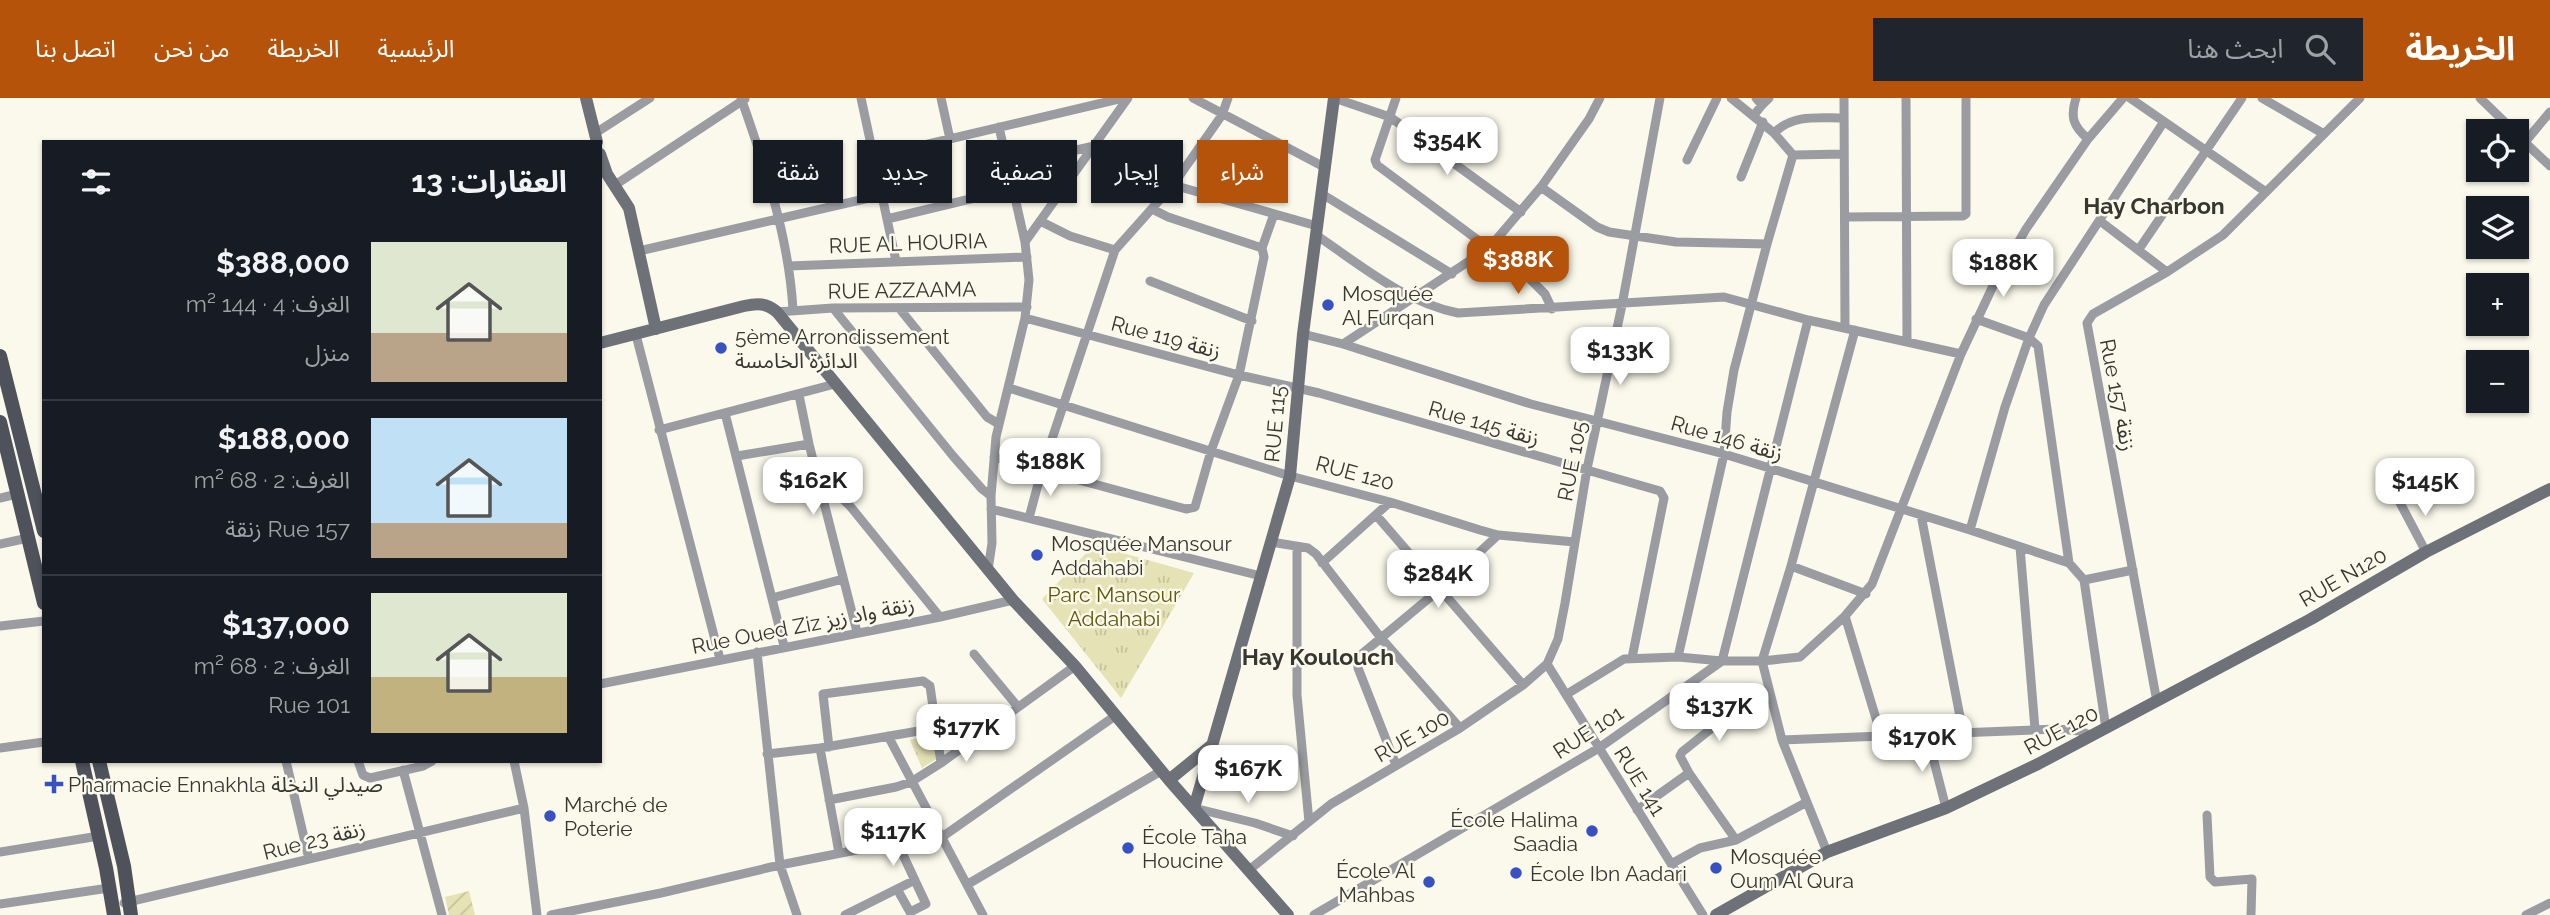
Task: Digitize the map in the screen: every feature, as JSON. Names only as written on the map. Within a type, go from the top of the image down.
[{"type":"main road","points":[[0,356],[38,486],[42,516]]},
{"type":"main road","points":[[0,422],[42,595]]},
{"type":"main road","points":[[82,763],[113,910]]},
{"type":"main road","points":[[99,763],[124,866],[131,909]]},
{"type":"street","points":[[586,98],[596,138],[650,98]]},
{"type":"street","points":[[861,98],[870,140]]},
{"type":"street","points":[[942,98],[950,139]]},
{"type":"street","points":[[946,140],[1123,98]]},
{"type":"street","points":[[1098,140],[1128,98]]},
{"type":"street","points":[[1193,98],[1326,169]]},
{"type":"street","points":[[1183,171],[1222,115],[1228,98]]},
{"type":"street","points":[[1334,98],[1390,117],[1521,212]]},
{"type":"street","name":"RUE 115","points":[[1194,808],[1290,476],[1303,334],[1334,98]]},
{"type":"street","points":[[1396,98],[1375,160],[1377,165],[1539,288],[1552,309]]},
{"type":"street","points":[[1343,344],[1489,248],[1541,187],[1589,119],[1600,98]]},
{"type":"street","name":"RUE 105","points":[[1547,664],[1558,639],[1587,469],[1622,305],[1660,98]]},
{"type":"street","points":[[1687,160],[1717,98]]},
{"type":"street","points":[[1731,98],[1774,132],[1793,155]]},
{"type":"street","points":[[1754,115],[1759,102],[1769,98]]},
{"type":"street","points":[[1827,852],[1782,740],[1762,661],[1791,566],[1850,329],[1844,98]]},
{"type":"street","points":[[1906,98],[1907,341]]},
{"type":"street","points":[[1845,217],[1966,214],[1966,98]]},
{"type":"street","points":[[2076,98],[2072,118],[2074,125],[2088,139]]},
{"type":"street","points":[[1567,694],[1619,661],[1632,658],[1762,661],[1800,657],[1866,594],[1903,509],[1976,319],[2026,229],[2088,139],[2123,98]]},
{"type":"street","points":[[2130,98],[2266,192]]},
{"type":"street","points":[[2139,249],[2242,98]]},
{"type":"street","points":[[2262,98],[2324,134]]},
{"type":"street","name":"Rue 157 زنقة","points":[[2157,702],[2087,323],[2093,314],[2167,272],[2223,235],[2360,98]]},
{"type":"street","points":[[2480,98],[2502,119]]},
{"type":"street","points":[[615,185],[743,99],[789,265],[793,310]]},
{"type":"street","points":[[2529,137],[2550,112]]},
{"type":"street","points":[[1774,132],[1785,122],[1796,119],[1843,118]]},
{"type":"street","points":[[1741,177],[1763,122]]},
{"type":"street","points":[[1970,530],[2005,407],[2029,338],[2053,290],[2163,122]]},
{"type":"street","points":[[999,127],[1002,140]]},
{"type":"street","points":[[2529,146],[2550,166]]},
{"type":"street","points":[[1025,242],[1091,150]]},
{"type":"street","points":[[1793,155],[1844,154]]},
{"type":"street","points":[[1678,657],[1724,454],[1730,390],[1793,155]]},
{"type":"street","points":[[602,160],[607,174],[629,208],[656,329]]},
{"type":"street","points":[[1541,187],[1599,229],[1676,242],[1767,244]]},
{"type":"street","points":[[1183,188],[1274,214],[1317,231],[1411,298],[1458,313],[1724,297],[1808,320],[1961,355]]},
{"type":"street","points":[[1322,194],[1452,274]]},
{"type":"street","points":[[887,219],[966,200]]},
{"type":"street","points":[[639,251],[857,201]]},
{"type":"street","points":[[884,203],[896,261]]},
{"type":"street","points":[[988,570],[992,543],[994,457],[999,424],[1027,307],[1027,257],[1015,203]]},
{"type":"street","points":[[1029,518],[1042,469],[1115,250],[1157,203]]},
{"type":"street","points":[[1152,209],[1168,217],[1262,248]]},
{"type":"street","points":[[994,457],[1193,509],[1239,375],[1264,257],[1262,248],[1274,214]]},
{"type":"street","points":[[1040,221],[1070,236],[1115,250]]},
{"type":"street","points":[[2100,221],[2167,272]]},
{"type":"street","name":"RUE AL HOURIA","points":[[789,265],[1027,257]]},
{"type":"street","points":[[1150,281],[1252,320]]},
{"type":"street","points":[[602,343],[726,309],[760,303],[777,312],[1013,600],[1075,666],[1165,775],[1288,915]]},
{"type":"street","name":"RUE AZZAAMA","points":[[777,312],[833,308],[1027,307]]},
{"type":"street","points":[[833,308],[960,464],[992,496]]},
{"type":"street","points":[[899,308],[988,417],[999,424]]},
{"type":"street","name":"Rue 119 زنقة","points":[[1025,318],[1298,388]]},
{"type":"street","points":[[1976,319],[2029,338],[2038,349],[2069,563],[2084,580],[2106,729]]},
{"type":"street","points":[[1722,661],[1808,320]]},
{"type":"street","name":"Rue 146 زنقة","points":[[1303,334],[1343,344],[1531,404],[1724,454],[2069,563]]},
{"type":"street","points":[[636,335],[720,659]]},
{"type":"street","points":[[659,430],[835,384]]},
{"type":"street","name":"RUE 120","points":[[1009,388],[1290,476],[1390,502],[1498,535],[1575,542]]},
{"type":"street","name":"Rue 145 زنقة","points":[[1298,388],[1587,469],[1664,494],[1632,658]]},
{"type":"street","points":[[799,395],[857,632]]},
{"type":"street","points":[[725,413],[784,646]]},
{"type":"street","points":[[737,456],[809,444]]},
{"type":"street","points":[[818,475],[850,506],[940,617]]},
{"type":"street","points":[[0,499],[38,486]]},
{"type":"street","name":"RUE N120","points":[[2157,702],[2311,619],[2426,552],[2550,489]]},
{"type":"street","points":[[2398,499],[2426,552]]},
{"type":"street","points":[[1322,563],[1390,502]]},
{"type":"street","points":[[992,509],[1261,576]]},
{"type":"street","points":[[1376,515],[1523,685]]},
{"type":"street","points":[[1921,515],[1963,732]]},
{"type":"street","points":[[1396,765],[1357,663],[1358,656],[1440,589],[1498,535]]},
{"type":"street","points":[[0,544],[27,538]]},
{"type":"street","points":[[1271,542],[1312,551],[1381,638],[1460,728]]},
{"type":"street","points":[[1297,547],[1297,695],[1309,822]]},
{"type":"street","points":[[2020,547],[2035,729]]},
{"type":"street","points":[[1791,566],[1866,594]]},
{"type":"street","points":[[2084,580],[2133,570]]},
{"type":"street","points":[[772,598],[843,579]]},
{"type":"street","name":"Rue Oued Ziz زنقة واد زيز","points":[[602,684],[940,617],[1013,600]]},
{"type":"street","points":[[1845,616],[1881,735]]},
{"type":"street","points":[[0,626],[42,621]]},
{"type":"street","points":[[757,652],[780,865],[797,915]]},
{"type":"street","points":[[974,654],[1018,707]]},
{"type":"street","name":"RUE 101","points":[[1314,915],[1599,748],[1722,661]]},
{"type":"street","name":"RUE 100","points":[[1248,870],[1341,798],[1460,728],[1523,685],[1547,664]]},
{"type":"street","name":"RUE 141","points":[[1547,664],[1703,915]]},
{"type":"street","points":[[829,800],[911,782],[1075,666]]},
{"type":"street","points":[[839,853],[829,800],[822,698],[824,694],[926,681],[930,686],[941,763]]},
{"type":"street","points":[[1692,683],[1717,724],[1681,753],[1681,758],[1736,840]]},
{"type":"street","name":"RUE 120","points":[[1716,915],[1827,852],[1946,808],[1993,787],[2157,702]]},
{"type":"street","points":[[551,915],[839,853],[942,837],[1115,716]]},
{"type":"street","points":[[767,754],[825,748],[936,728]]},
{"type":"street","points":[[1782,740],[2035,729],[2073,730],[2092,736]]},
{"type":"street","points":[[1927,734],[1946,808]]},
{"type":"street","points":[[888,736],[983,915]]},
{"type":"street","points":[[0,747],[42,742]]},
{"type":"street","points":[[968,884],[1165,775],[1212,745]]},
{"type":"street","points":[[286,763],[309,859]]},
{"type":"street","points":[[359,763],[365,778],[428,763]]},
{"type":"street","points":[[514,763],[524,808],[537,915]]},
{"type":"street","points":[[403,769],[442,915]]},
{"type":"street","points":[[1637,810],[1689,773]]},
{"type":"street","points":[[1671,864],[1700,848],[1736,840],[1807,802]]},
{"type":"street","name":"Rue 23 زنقة","points":[[113,910],[131,909],[309,859],[524,808]]},
{"type":"street","points":[[1194,808],[1255,823],[1293,836]]},
{"type":"street","points":[[2207,815],[2210,877],[2215,882],[2252,879],[2251,915]]},
{"type":"street","points":[[0,852],[99,836]]},
{"type":"street","points":[[897,889],[911,912],[926,904],[898,842]]},
{"type":"street","points":[[845,915],[915,880]]},
{"type":"street","points":[[0,904],[109,888]]},
{"type":"street","points":[[2526,915],[2550,903]]},
{"type":"street","points":[[866,904],[872,915]]},
{"type":"green space","name":"Parc Mansour Addahabi","points":[[1094,545],[1194,573],[1121,698],[1042,599]]},
{"type":"green space","points":[[936,733],[938,758],[922,768],[910,740]]},
{"type":"green space","points":[[469,891],[475,915],[449,915],[445,897]]},
{"type":"place","name":"Mosquée Al Furqan","points":[[1328,305]]},
{"type":"place","name":"5ème Arrondissement الدائرة الخامسة","points":[[721,348]]},
{"type":"place","name":"Mosquée Mansour Addahabi","points":[[1037,555]]},
{"type":"place","name":"Pharmacie Ennakhla صيدلي النخلة","points":[[54,784]]},
{"type":"place","name":"Marché de Poterie","points":[[550,816]]},
{"type":"place","name":"École Halima Saadia","points":[[1592,831]]},
{"type":"place","name":"École Taha Houcine","points":[[1128,848]]},
{"type":"place","name":"Mosquée Oum Al Qura","points":[[1716,868]]},
{"type":"place","name":"École Ibn Aadari","points":[[1516,873]]},
{"type":"place","name":"École Al Mahbas","points":[[1429,882]]},
{"type":"district","name":"Hay Charbon","points":[[2154,205]]},
{"type":"district","name":"Hay Koulouch","points":[[1318,656]]}]
